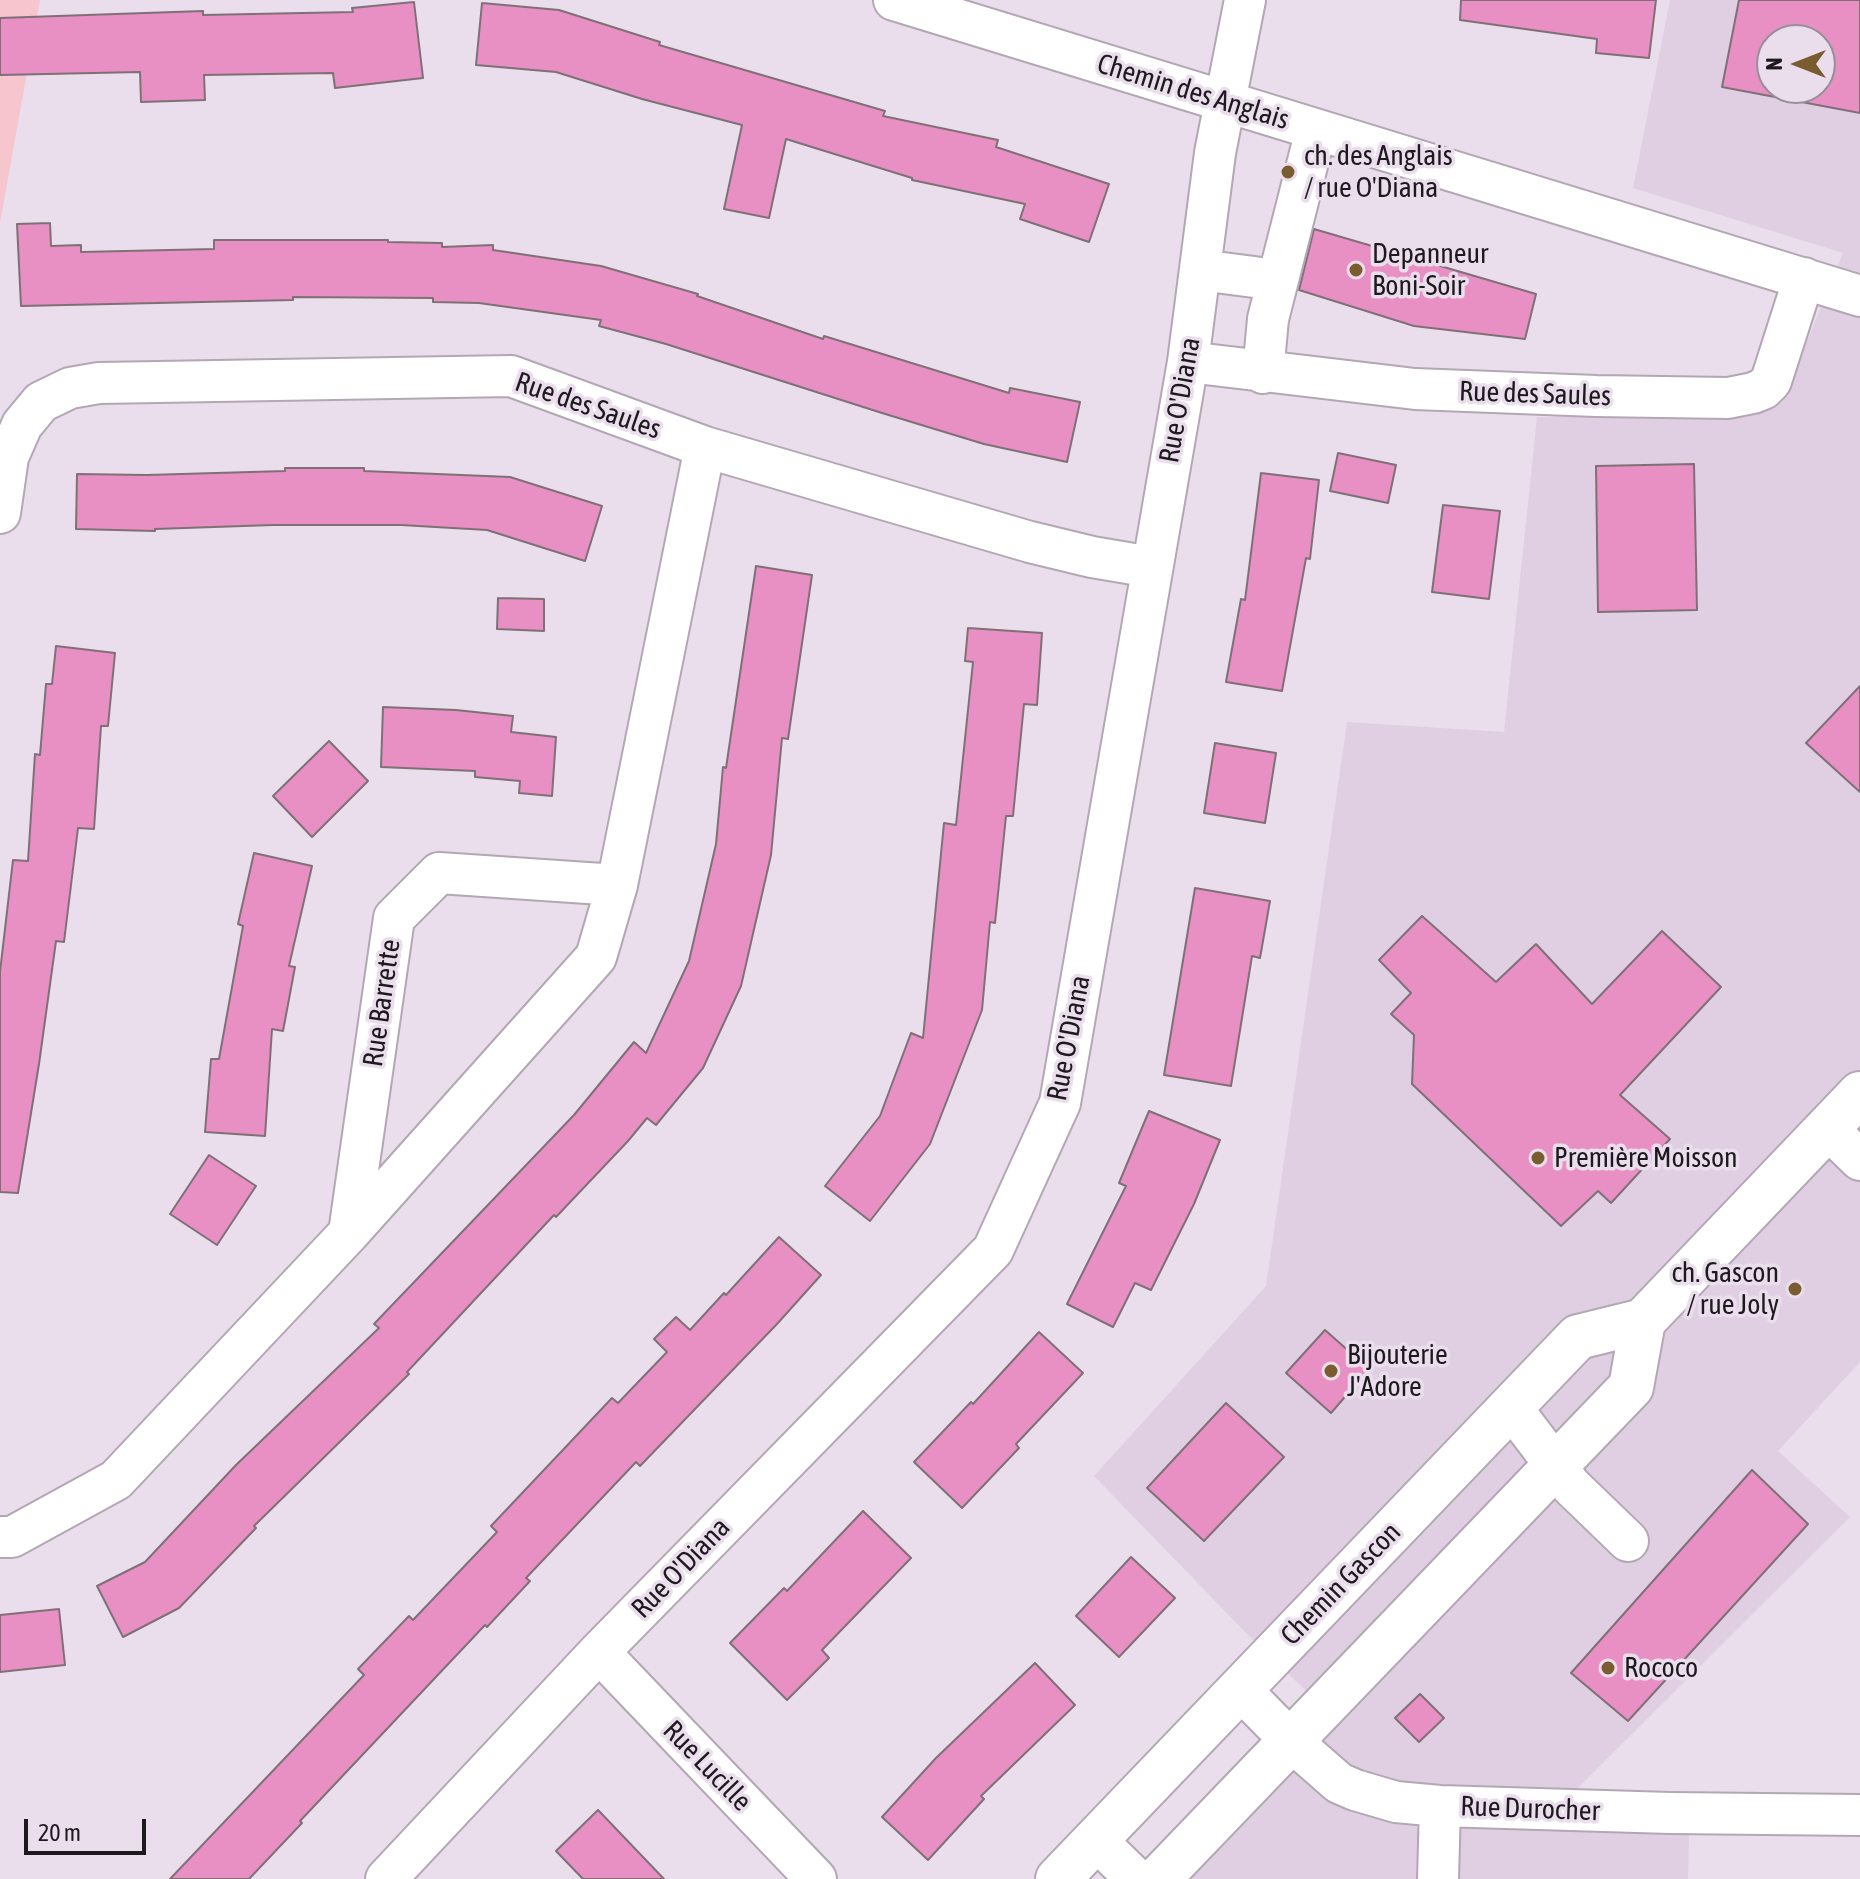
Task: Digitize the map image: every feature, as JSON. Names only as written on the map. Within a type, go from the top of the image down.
[{"type":"main road","points":[[1158,1879],[1631,1387],[1643,1321],[1860,1094]]},
{"type":"main road","name":"Chemin Gascon","points":[[1058,1879],[1578,1337],[1643,1321]]},
{"type":"street","name":"Chemin des Anglais","points":[[894,0],[1860,296]]},
{"type":"street","name":"Rue O'Diana","points":[[386,1879],[599,1652],[993,1250],[1060,1103],[1188,362],[1225,102],[1245,0]]},
{"type":"street","points":[[1263,373],[1268,319],[1316,130]]},
{"type":"street","points":[[1200,270],[1277,280]]},
{"type":"street","name":"Rue des Saules","points":[[1188,362],[1415,389],[1704,399],[1741,396],[1763,389],[1771,381],[1804,278]]},
{"type":"street","name":"Rue des Saules","points":[[0,513],[8,457],[22,425],[41,402],[70,388],[99,383],[511,376],[705,447],[1030,542],[1151,567]]},
{"type":"street","points":[[0,1537],[12,1537],[116,1480],[349,1233],[596,957],[617,885],[705,447]]},
{"type":"street","name":"Rue Barrette","points":[[349,1233],[394,918],[439,873],[617,885]]},
{"type":"street","points":[[1827,1128],[1860,1160]]},
{"type":"street","points":[[1511,1407],[1571,1486],[1628,1541]]},
{"type":"street","name":"Rue Lucille","points":[[599,1652],[816,1879]]},
{"type":"street","name":"Rue Durocher","points":[[1240,1689],[1291,1741],[1339,1783],[1396,1802],[1670,1813],[1860,1815]]},
{"type":"street","points":[[1438,1879],[1440,1806]]},
{"type":"street","points":[[1095,1839],[1136,1879]]},
{"type":"shaded area","points":[[0,0],[40,0],[0,223]]},
{"type":"shaded area","points":[[1670,0],[1860,0],[1860,1362],[1778,1451],[1850,1517],[1575,1791],[1690,1799],[1688,1879],[1170,1879],[1328,1712],[1246,1633],[1094,1476],[1266,1286],[1347,722],[1504,732],[1537,417],[1742,416],[1782,402],[1843,253],[1633,188]]},
{"type":"building","points":[[1461,0],[1656,0],[1649,58],[1596,53],[1597,39],[1460,20]]},
{"type":"building","points":[[1739,0],[1860,0],[1860,113],[1812,104],[1836,104],[1836,24],[1756,24],[1756,93],[1722,87]]},
{"type":"building","points":[[414,2],[423,78],[335,88],[333,73],[204,75],[205,100],[141,102],[140,72],[0,75],[0,18],[203,11],[203,15],[353,12],[352,8]]},
{"type":"building","points":[[482,3],[559,10],[660,42],[659,45],[885,111],[883,116],[998,140],[996,147],[1109,184],[1089,242],[1020,219],[1025,204],[912,180],[786,139],[769,218],[724,209],[742,125],[556,72],[476,65]]},
{"type":"building","points":[[50,223],[51,246],[81,245],[81,252],[214,249],[214,240],[388,240],[442,243],[442,247],[493,245],[493,250],[601,266],[698,294],[823,339],[824,336],[1009,393],[1010,388],[1080,402],[1067,462],[984,444],[882,413],[666,344],[599,326],[601,320],[479,303],[433,302],[433,298],[293,297],[293,300],[21,306],[17,224]]},
{"type":"building","points":[[1314,229],[1536,294],[1525,339],[1414,326],[1299,290]]},
{"type":"building","points":[[1338,453],[1396,465],[1388,503],[1330,491]]},
{"type":"building","points":[[1694,464],[1697,610],[1598,612],[1596,466]]},
{"type":"building","points":[[285,468],[364,468],[364,471],[510,477],[602,506],[585,561],[487,530],[401,525],[273,525],[155,531],[76,529],[77,474],[147,475],[285,471]]},
{"type":"building","points":[[1261,473],[1319,480],[1310,559],[1306,558],[1282,691],[1226,682],[1241,599],[1245,600]]},
{"type":"building","points":[[1443,505],[1500,511],[1489,599],[1432,592]]},
{"type":"building","points":[[756,566],[812,575],[788,739],[782,738],[771,855],[741,986],[703,1068],[656,1125],[647,1118],[407,1372],[409,1374],[254,1526],[256,1528],[179,1608],[123,1637],[97,1586],[145,1562],[236,1465],[379,1328],[374,1324],[574,1115],[634,1042],[646,1053],[689,961],[716,844],[723,767],[726,768]]},
{"type":"building","points":[[498,598],[544,599],[544,631],[497,629]]},
{"type":"building","points":[[968,628],[1042,633],[1037,705],[1024,704],[1013,816],[1006,816],[995,923],[990,922],[982,1010],[930,1144],[870,1221],[825,1186],[880,1116],[911,1033],[923,1038],[944,823],[956,825],[973,662],[965,661]]},
{"type":"building","points":[[56,646],[115,653],[108,726],[101,726],[94,829],[78,828],[64,942],[56,941],[18,1193],[0,1192],[0,972],[13,860],[28,861],[35,754],[40,755],[46,684],[52,684]]},
{"type":"building","points":[[1860,686],[1860,792],[1806,743]]},
{"type":"building","points":[[383,707],[513,716],[511,732],[556,737],[552,796],[519,793],[520,781],[475,777],[475,771],[381,767]]},
{"type":"building","points":[[329,741],[368,781],[312,837],[273,796]]},
{"type":"building","points":[[1215,743],[1276,753],[1265,823],[1204,813]]},
{"type":"building","points":[[254,853],[312,866],[289,966],[295,967],[283,1031],[272,1029],[265,1136],[205,1132],[211,1059],[219,1059],[243,926],[238,924]]},
{"type":"building","points":[[1195,888],[1270,901],[1260,958],[1252,956],[1231,1086],[1164,1075]]},
{"type":"building","points":[[1422,916],[1496,982],[1536,944],[1592,1004],[1662,931],[1721,987],[1620,1095],[1670,1139],[1611,1203],[1598,1191],[1561,1226],[1412,1084],[1414,1035],[1391,1014],[1411,993],[1379,960]]},
{"type":"building","points":[[1149,1111],[1220,1140],[1194,1204],[1151,1290],[1135,1283],[1113,1327],[1067,1304],[1126,1186],[1119,1183]]},
{"type":"building","points":[[209,1155],[256,1186],[217,1245],[170,1214]]},
{"type":"building","points":[[779,1237],[821,1275],[777,1324],[640,1466],[636,1462],[526,1578],[530,1581],[300,1821],[302,1823],[249,1879],[170,1879],[364,1675],[358,1669],[409,1616],[413,1620],[497,1532],[491,1526],[612,1398],[618,1403],[667,1352],[654,1339],[676,1317],[690,1330]]},
{"type":"building","points":[[1325,1330],[1369,1369],[1331,1413],[1286,1373]]},
{"type":"building","points":[[1039,1332],[1083,1373],[1016,1444],[1019,1448],[962,1508],[914,1462]]},
{"type":"building","points":[[1226,1403],[1284,1457],[1204,1541],[1147,1488]]},
{"type":"building","points":[[1752,1470],[1808,1524],[1628,1721],[1571,1673]]},
{"type":"building","points":[[863,1511],[911,1558],[822,1650],[829,1658],[787,1700],[730,1643],[784,1588],[787,1591]]},
{"type":"building","points":[[1131,1557],[1175,1598],[1119,1657],[1076,1616]]},
{"type":"building","points":[[59,1609],[65,1665],[0,1672],[0,1615]]},
{"type":"building","points":[[1035,1663],[1075,1705],[981,1796],[984,1799],[928,1860],[882,1817],[936,1758]]},
{"type":"building","points":[[1420,1694],[1444,1718],[1419,1742],[1395,1718]]},
{"type":"building","points":[[598,1810],[664,1879],[583,1879],[556,1851]]},
{"type":"place","name":"ch. des Anglais / rue O'Diana","points":[[1288,172]]},
{"type":"place","name":"Depanneur Boni-Soir","points":[[1356,270]]},
{"type":"place","name":"Première Moisson","points":[[1538,1158]]},
{"type":"place","name":"ch. Gascon / rue Joly","points":[[1795,1289]]},
{"type":"place","name":"Bijouterie J'Adore","points":[[1331,1371]]},
{"type":"place","name":"Rococo","points":[[1608,1668]]}]
